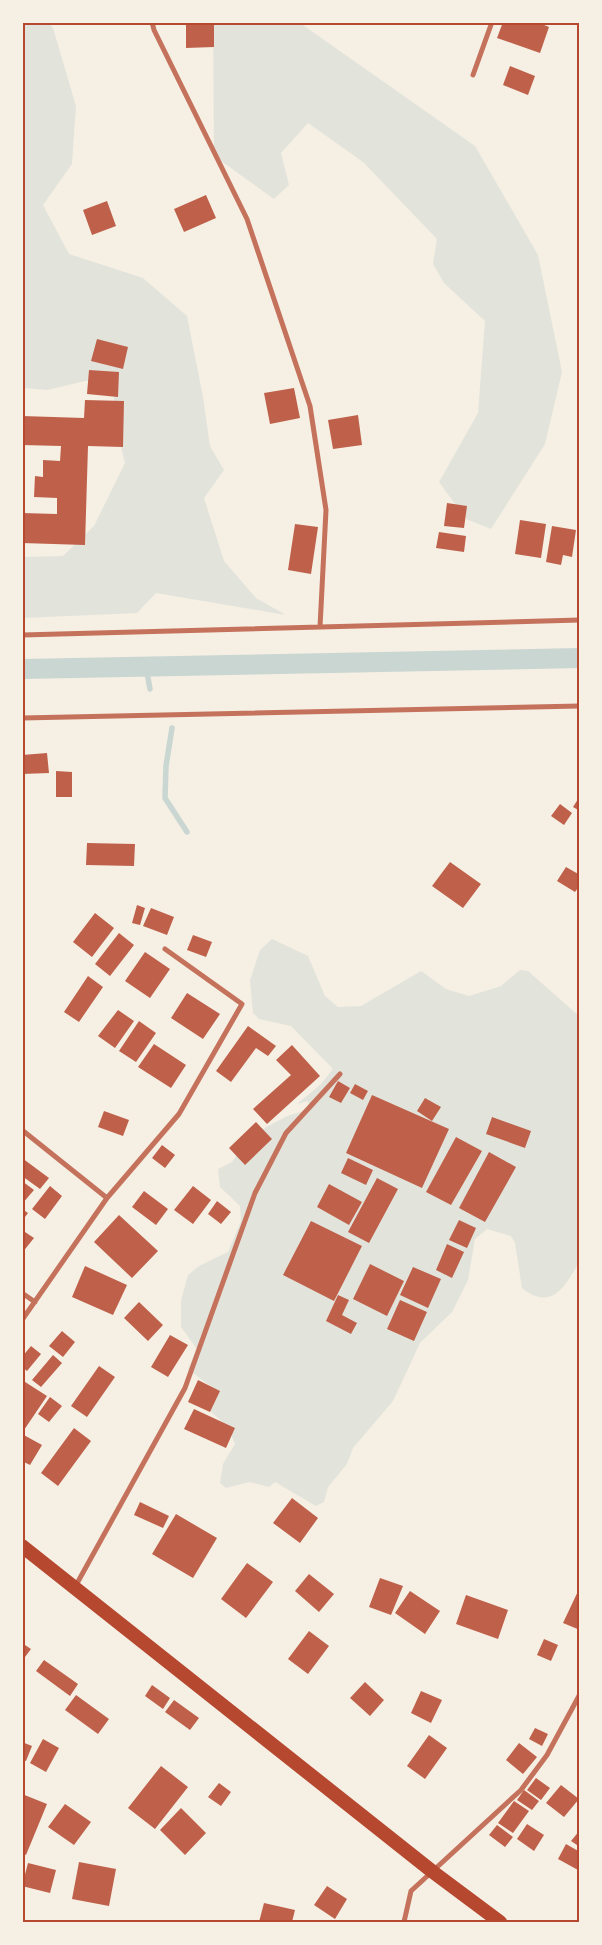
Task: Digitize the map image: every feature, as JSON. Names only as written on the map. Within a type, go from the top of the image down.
[{"type":"highway","points":[[22,1546],[433,1872],[500,1922]]},
{"type":"street","points":[[152,22],[154,30],[247,219],[310,406],[326,510],[320,627]]},
{"type":"street","points":[[473,75],[492,22]]},
{"type":"street","points":[[22,635],[580,620]]},
{"type":"street","points":[[22,718],[580,706]]},
{"type":"street","points":[[22,1320],[107,1198],[179,1114],[242,1004],[166,949]]},
{"type":"street","points":[[75,1588],[184,1388],[256,1193],[286,1133],[340,1074]]},
{"type":"street","points":[[22,1130],[107,1198]]},
{"type":"street","points":[[22,1292],[35,1302]]},
{"type":"street","points":[[404,1922],[411,1891],[521,1790],[547,1755],[580,1694]]},
{"type":"shaded area","points":[[48,22],[53,28],[76,106],[72,164],[43,205],[69,254],[143,278],[187,316],[203,397],[210,446],[224,470],[204,498],[224,561],[256,598],[286,615],[156,593],[137,613],[23,618],[22,557],[63,556],[94,526],[125,463],[115,422],[113,381],[85,381],[47,390],[23,388],[23,23]]},
{"type":"shaded area","points":[[213,23],[300,23],[475,146],[538,255],[562,372],[545,444],[491,529],[466,519],[439,482],[478,413],[485,321],[444,283],[433,264],[437,239],[363,162],[308,123],[281,153],[289,185],[274,199],[214,156]]},
{"type":"shaded area","points":[[272,939],[308,956],[325,996],[338,1007],[361,1006],[421,971],[446,989],[469,996],[501,986],[520,970],[528,971],[579,1016],[579,1263],[567,1282],[557,1293],[544,1297],[536,1296],[522,1288],[515,1243],[511,1236],[487,1229],[475,1239],[468,1280],[452,1312],[420,1343],[393,1401],[353,1448],[347,1464],[328,1487],[324,1502],[316,1506],[275,1482],[269,1487],[249,1482],[226,1488],[220,1483],[223,1464],[235,1444],[228,1427],[209,1410],[213,1388],[188,1369],[197,1349],[181,1327],[181,1301],[188,1275],[199,1266],[228,1252],[241,1221],[240,1206],[220,1187],[218,1169],[232,1162],[250,1136],[287,1116],[310,1109],[308,1101],[297,1104],[321,1084],[333,1069],[291,1026],[259,1019],[253,1013],[250,980],[260,950]]},
{"type":"building","points":[[186,22],[214,22],[214,47],[186,48]]},
{"type":"building","points":[[503,22],[537,22],[549,27],[540,53],[497,38]]},
{"type":"building","points":[[510,66],[535,76],[528,95],[503,85]]},
{"type":"building","points":[[206,195],[216,218],[184,232],[174,209]]},
{"type":"building","points":[[107,201],[116,226],[92,235],[83,210]]},
{"type":"building","points":[[97,339],[128,347],[123,369],[91,361]]},
{"type":"building","points":[[89,370],[119,372],[118,397],[87,394]]},
{"type":"building","points":[[294,388],[300,418],[270,424],[264,393]]},
{"type":"building","points":[[85,400],[124,401],[123,447],[88,446],[85,545],[22,543],[22,513],[57,514],[57,498],[34,497],[35,476],[43,477],[43,460],[60,461],[61,446],[22,445],[22,416],[84,418]]},
{"type":"building","points":[[358,415],[362,445],[333,449],[328,420]]},
{"type":"building","points":[[447,503],[467,506],[464,528],[444,526]]},
{"type":"building","points":[[520,520],[546,524],[541,558],[515,554]]},
{"type":"building","points":[[295,524],[318,527],[311,574],[288,570]]},
{"type":"building","points":[[552,526],[576,530],[572,557],[563,555],[561,565],[546,562]]},
{"type":"building","points":[[439,532],[466,536],[464,552],[436,548]]},
{"type":"building","points":[[47,753],[49,773],[22,774],[22,755]]},
{"type":"building","points":[[56,771],[72,772],[72,797],[56,797]]},
{"type":"building","points":[[580,796],[580,811],[573,807]]},
{"type":"building","points":[[560,804],[572,813],[564,825],[551,816]]},
{"type":"building","points":[[87,843],[135,844],[134,866],[86,865]]},
{"type":"building","points":[[450,862],[481,884],[463,908],[432,886]]},
{"type":"building","points":[[566,867],[580,875],[580,885],[575,892],[557,881]]},
{"type":"building","points":[[137,905],[145,908],[140,925],[132,923]]},
{"type":"building","points":[[151,908],[174,917],[167,935],[143,926]]},
{"type":"building","points":[[95,913],[114,928],[92,957],[73,942]]},
{"type":"building","points":[[119,933],[134,945],[110,976],[95,964]]},
{"type":"building","points":[[193,935],[212,942],[206,957],[187,950]]},
{"type":"building","points":[[145,952],[170,969],[150,998],[125,981]]},
{"type":"building","points":[[88,976],[103,987],[79,1022],[64,1012]]},
{"type":"building","points":[[187,993],[220,1014],[203,1039],[171,1018]]},
{"type":"building","points":[[118,1010],[134,1021],[115,1048],[98,1036]]},
{"type":"building","points":[[139,1021],[156,1033],[136,1062],[119,1051]]},
{"type":"building","points":[[248,1026],[276,1046],[268,1056],[256,1048],[231,1082],[216,1071]]},
{"type":"building","points":[[154,1044],[186,1065],[171,1088],[138,1067]]},
{"type":"building","points":[[292,1045],[320,1076],[267,1124],[253,1109],[291,1075],[276,1060]]},
{"type":"building","points":[[338,1081],[350,1088],[341,1103],[329,1097]]},
{"type":"building","points":[[355,1084],[368,1091],[363,1100],[350,1093]]},
{"type":"building","points":[[372,1095],[449,1129],[422,1188],[346,1153]]},
{"type":"building","points":[[425,1098],[441,1107],[432,1121],[417,1111]]},
{"type":"building","points":[[104,1111],[129,1120],[123,1136],[98,1127]]},
{"type":"building","points":[[492,1117],[531,1131],[525,1148],[486,1134]]},
{"type":"building","points":[[256,1122],[272,1139],[245,1165],[229,1148]]},
{"type":"building","points":[[456,1137],[482,1151],[451,1205],[426,1192]]},
{"type":"building","points":[[162,1145],[175,1155],[165,1168],[152,1158]]},
{"type":"building","points":[[489,1152],[516,1167],[485,1222],[459,1208]]},
{"type":"building","points":[[22,1158],[49,1178],[40,1189],[22,1176]]},
{"type":"building","points":[[348,1158],[373,1170],[366,1185],[341,1173]]},
{"type":"building","points":[[377,1178],[398,1189],[369,1243],[348,1232]]},
{"type":"building","points":[[22,1181],[34,1190],[22,1204]]},
{"type":"building","points":[[329,1184],[362,1202],[349,1225],[317,1207]]},
{"type":"building","points":[[50,1186],[62,1196],[45,1219],[32,1209]]},
{"type":"building","points":[[193,1186],[211,1200],[193,1224],[174,1210]]},
{"type":"building","points":[[144,1191],[168,1209],[156,1225],[132,1207]]},
{"type":"building","points":[[217,1201],[231,1212],[221,1224],[208,1214]]},
{"type":"building","points":[[22,1209],[28,1213],[22,1221]]},
{"type":"building","points":[[119,1215],[158,1251],[132,1278],[94,1242]]},
{"type":"building","points":[[459,1220],[476,1228],[467,1248],[449,1240]]},
{"type":"building","points":[[311,1221],[362,1246],[334,1301],[283,1275]]},
{"type":"building","points":[[22,1230],[34,1238],[22,1253]]},
{"type":"building","points":[[447,1244],[464,1252],[452,1278],[436,1270]]},
{"type":"building","points":[[370,1264],[404,1281],[387,1316],[353,1299]]},
{"type":"building","points":[[85,1266],[127,1285],[113,1315],[72,1297]]},
{"type":"building","points":[[413,1267],[441,1279],[428,1308],[400,1295]]},
{"type":"building","points":[[338,1295],[349,1300],[342,1315],[357,1323],[351,1334],[326,1321]]},
{"type":"building","points":[[400,1300],[427,1312],[414,1341],[387,1329]]},
{"type":"building","points":[[139,1302],[163,1325],[148,1341],[124,1318]]},
{"type":"building","points":[[62,1331],[75,1342],[63,1357],[49,1346]]},
{"type":"building","points":[[170,1335],[188,1345],[168,1377],[151,1367]]},
{"type":"building","points":[[31,1346],[41,1354],[27,1371],[22,1367],[22,1357]]},
{"type":"building","points":[[53,1355],[62,1363],[41,1387],[32,1380]]},
{"type":"building","points":[[99,1366],[115,1377],[87,1417],[71,1406]]},
{"type":"building","points":[[22,1380],[47,1396],[22,1433]]},
{"type":"building","points":[[198,1380],[220,1391],[210,1412],[188,1402]]},
{"type":"building","points":[[50,1397],[62,1406],[49,1422],[38,1414]]},
{"type":"building","points":[[194,1409],[235,1428],[226,1448],[184,1429]]},
{"type":"building","points":[[74,1428],[91,1441],[58,1486],[41,1473]]},
{"type":"building","points":[[22,1434],[42,1445],[30,1465],[22,1461]]},
{"type":"building","points":[[292,1498],[318,1518],[300,1543],[273,1523]]},
{"type":"building","points":[[140,1502],[169,1516],[163,1528],[134,1515]]},
{"type":"building","points":[[176,1514],[217,1538],[193,1578],[152,1554]]},
{"type":"building","points":[[247,1563],[273,1582],[246,1618],[221,1599]]},
{"type":"building","points":[[309,1574],[334,1594],[319,1612],[295,1591]]},
{"type":"building","points":[[380,1578],[403,1586],[391,1615],[369,1607]]},
{"type":"building","points":[[580,1587],[580,1630],[563,1623]]},
{"type":"building","points":[[410,1591],[440,1611],[425,1634],[395,1613]]},
{"type":"building","points":[[466,1595],[508,1610],[498,1639],[456,1624]]},
{"type":"building","points":[[309,1631],[329,1646],[308,1674],[288,1659]]},
{"type":"building","points":[[544,1639],[558,1645],[551,1661],[537,1655]]},
{"type":"building","points":[[22,1643],[31,1649],[22,1661]]},
{"type":"building","points":[[44,1660],[78,1684],[70,1696],[36,1671]]},
{"type":"building","points":[[365,1682],[384,1700],[370,1716],[350,1698]]},
{"type":"building","points":[[152,1685],[170,1698],[163,1709],[145,1696]]},
{"type":"building","points":[[421,1691],[442,1700],[431,1723],[411,1713]]},
{"type":"building","points":[[76,1695],[109,1719],[98,1734],[65,1710]]},
{"type":"building","points":[[174,1700],[199,1718],[190,1730],[165,1712]]},
{"type":"building","points":[[535,1728],[548,1734],[542,1746],[529,1739]]},
{"type":"building","points":[[429,1735],[447,1748],[425,1779],[407,1766]]},
{"type":"building","points":[[43,1739],[59,1748],[46,1772],[30,1763]]},
{"type":"building","points":[[22,1742],[32,1746],[26,1761],[22,1760]]},
{"type":"building","points":[[519,1743],[537,1757],[523,1774],[506,1760]]},
{"type":"building","points":[[161,1766],[188,1787],[155,1829],[128,1808]]},
{"type":"building","points":[[536,1778],[550,1788],[541,1800],[527,1790]]},
{"type":"building","points":[[219,1783],[231,1792],[221,1806],[208,1797]]},
{"type":"building","points":[[561,1785],[579,1799],[564,1817],[546,1803]]},
{"type":"building","points":[[524,1790],[539,1801],[532,1810],[517,1800]]},
{"type":"building","points":[[22,1794],[47,1804],[26,1855],[22,1853]]},
{"type":"building","points":[[514,1801],[529,1811],[513,1833],[498,1823]]},
{"type":"building","points":[[65,1804],[91,1822],[74,1845],[48,1827]]},
{"type":"building","points":[[181,1808],[206,1833],[185,1855],[160,1830]]},
{"type":"building","points":[[527,1824],[544,1835],[534,1851],[517,1839]]},
{"type":"building","points":[[497,1825],[513,1837],[505,1847],[489,1835]]},
{"type":"building","points":[[580,1830],[580,1847],[571,1841]]},
{"type":"building","points":[[566,1844],[580,1852],[578,1870],[558,1859]]},
{"type":"building","points":[[79,1862],[116,1869],[109,1906],[72,1899]]},
{"type":"building","points":[[28,1863],[56,1870],[50,1893],[22,1886]]},
{"type":"building","points":[[327,1886],[347,1899],[335,1919],[314,1905]]},
{"type":"building","points":[[264,1903],[295,1910],[292,1922],[259,1922]]},
{"type":"waterway","points":[[22,669],[580,658]]},
{"type":"waterway","points":[[146,667],[150,689]]},
{"type":"waterway","points":[[172,728],[166,766],[165,798],[187,832]]}]
